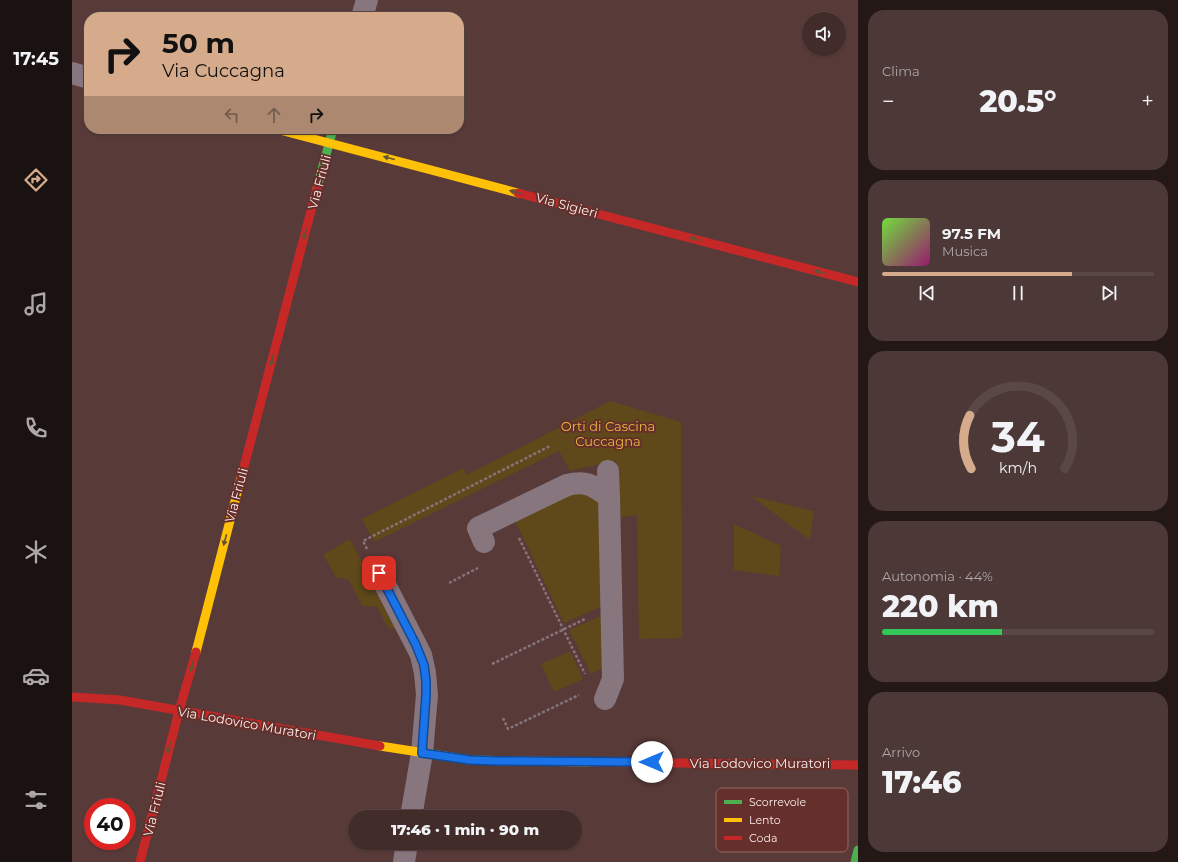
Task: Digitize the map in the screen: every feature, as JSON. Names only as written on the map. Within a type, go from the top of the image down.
[{"type":"street","points":[[363,12],[367,0]]},
{"type":"street","points":[[72,74],[84,77]]},
{"type":"street","name":"Via Sigieri","points":[[295,134],[858,282]]},
{"type":"street","name":"Via Friuli","points":[[140,862],[332,134]]},
{"type":"street","points":[[605,699],[613,679],[608,471]]},
{"type":"street","points":[[484,542],[478,528],[567,485],[587,483],[594,486],[609,497]]},
{"type":"street","points":[[379,573],[416,645],[424,669],[426,681],[422,753],[412,810]]},
{"type":"street","name":"Via Lodovico Muratori","points":[[72,697],[120,700],[422,753],[470,760],[858,765]]},
{"type":"street","points":[[404,862],[406,850]]},
{"type":"street","points":[[855,862],[858,850]]},
{"type":"path","points":[[379,573],[363,541],[550,446]]},
{"type":"path","points":[[516,532],[586,677]]},
{"type":"path","points":[[449,583],[478,569],[476,564]]},
{"type":"path","points":[[492,664],[611,607]]},
{"type":"path","points":[[502,718],[508,728],[585,692]]},
{"type":"green space","name":"Orti di Cascina Cuccagna","points":[[610,401],[681,422],[682,638],[639,639],[637,515],[618,518],[616,460],[570,471],[559,451],[374,542],[362,519],[463,468],[467,475]]},
{"type":"green space","points":[[586,492],[605,505],[605,605],[564,623],[514,519],[560,496]]},
{"type":"green space","points":[[751,496],[814,511],[810,540]]},
{"type":"green space","points":[[734,524],[781,546],[779,576],[734,570]]},
{"type":"green space","points":[[350,539],[396,629],[388,628],[377,607],[362,606],[349,580],[336,577],[323,555]]},
{"type":"green space","points":[[606,614],[607,666],[591,674],[569,630]]},
{"type":"green space","points":[[570,651],[583,679],[554,692],[541,664]]},
{"type":"traffic: fast","points":[[317,188],[332,134]]},
{"type":"traffic: fast","points":[[855,862],[858,850]]},
{"type":"traffic: slow","points":[[295,134],[518,193]]},
{"type":"traffic: slow","points":[[196,652],[241,478]]},
{"type":"traffic: slow","points":[[380,746],[470,760],[590,762]]},
{"type":"traffic: jam","points":[[241,478],[317,188]]},
{"type":"traffic: jam","points":[[518,193],[858,282]]},
{"type":"traffic: jam","points":[[140,862],[179,711],[196,652]]},
{"type":"traffic: jam","points":[[72,697],[120,700],[380,746]]},
{"type":"traffic: jam","points":[[590,762],[858,765]]},
{"type":"route","points":[[379,573],[416,645],[424,665],[426,681],[426,706],[422,753],[470,760],[652,762]]}]
